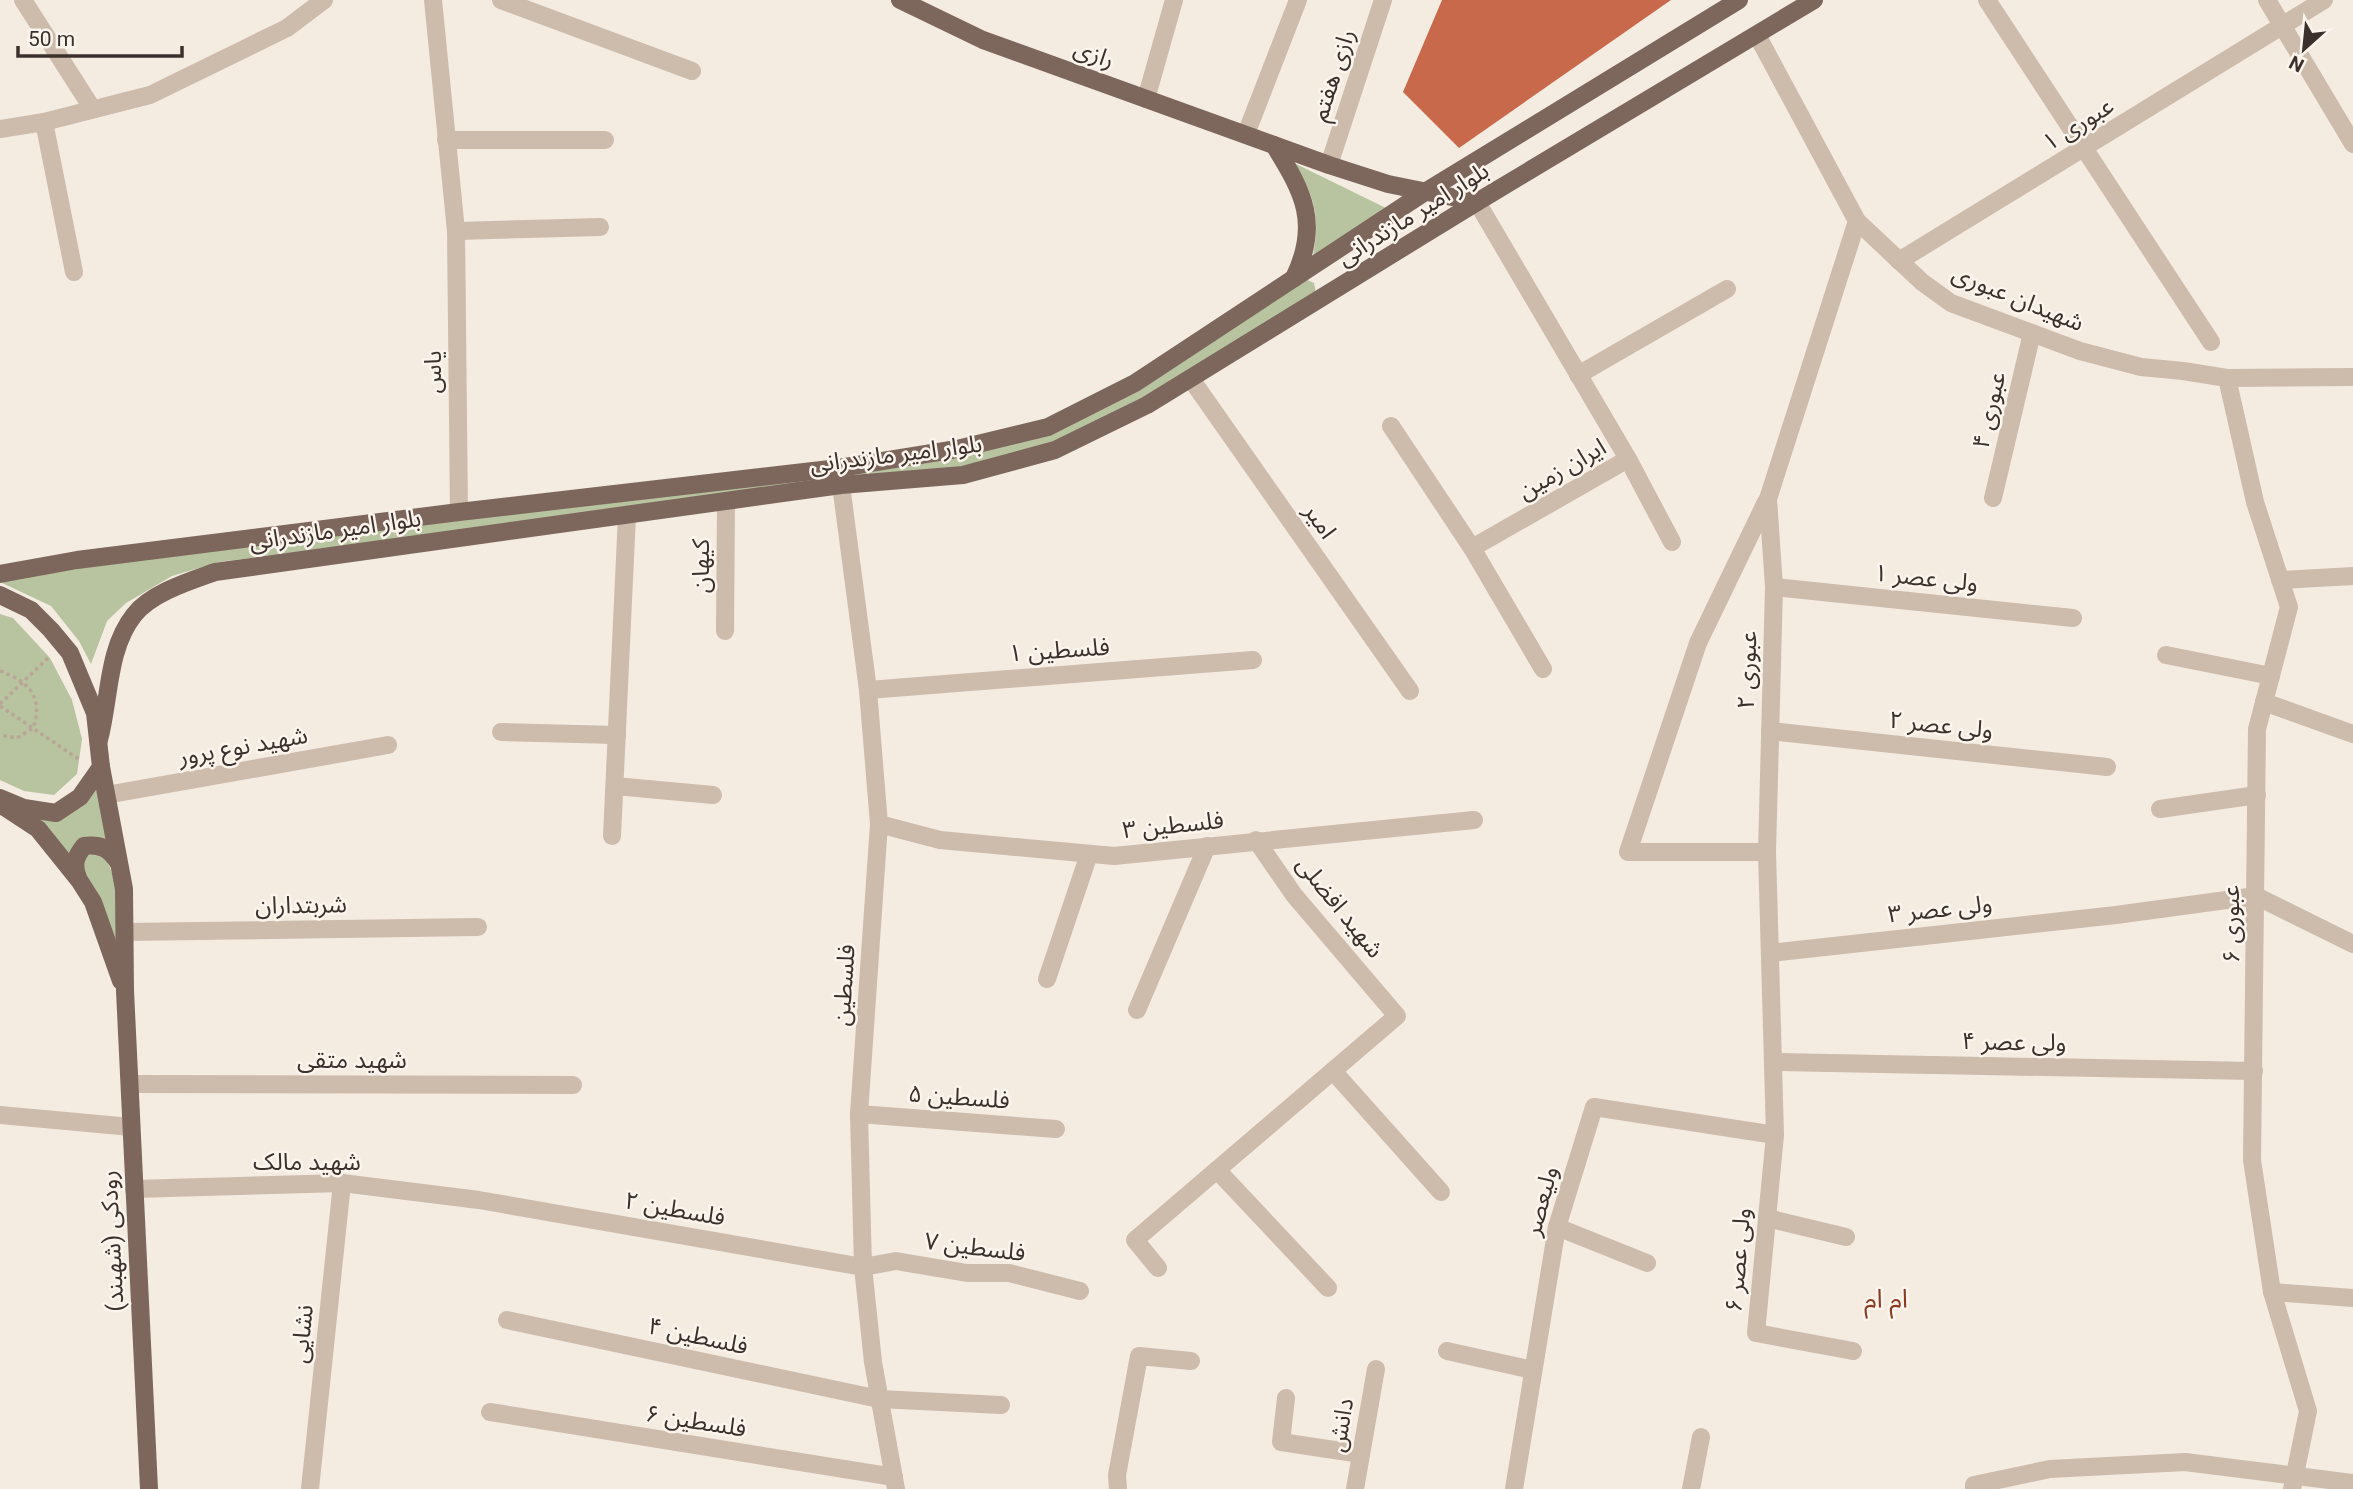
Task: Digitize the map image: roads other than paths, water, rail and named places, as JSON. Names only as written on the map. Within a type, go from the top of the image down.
[{"type":"main road","name":"رازی","points":[[900,0],[983,40],[1329,165],[1361,176],[1477,202]]},
{"type":"main road","name":"بلوار امیر مازندرانی","points":[[0,573],[77,560],[459,512],[839,468],[957,450],[1048,427],[1135,383],[1425,192],[1739,0]]},
{"type":"main road","name":"بلوار امیر مازندرانی","points":[[99,740],[106,716],[118,644],[135,613],[157,596],[215,572],[841,485],[963,475],[1055,450],[1147,405],[1191,379],[1477,202],[1814,0]]},
{"type":"main road","points":[[1274,145],[1294,177],[1309,232],[1304,256],[1292,281]]},
{"type":"main road","points":[[0,595],[31,610],[70,653],[95,713],[99,740]]},
{"type":"main road","name":"رودکی (شهبند)","points":[[99,740],[99,769],[124,889],[125,991],[146,1489]]},
{"type":"main road","points":[[0,798],[24,808],[56,813],[80,797],[99,769]]},
{"type":"main road","name":"رودکی (شهبند)","points":[[0,804],[38,829],[79,880],[93,902],[125,991]]},
{"type":"main road","points":[[79,880],[75,867],[76,856],[84,846],[96,845],[111,850],[119,865]]},
{"type":"street","points":[[23,0],[92,108]]},
{"type":"street","points":[[0,129],[44,122],[150,95],[287,28],[324,0]]},
{"type":"street","name":"یاس","points":[[433,0],[456,231],[459,512]]},
{"type":"street","points":[[501,0],[692,72]]},
{"type":"street","points":[[1146,99],[1174,0]]},
{"type":"street","points":[[1246,134],[1298,0]]},
{"type":"street","name":"رازی هفتم","points":[[1329,165],[1383,0]]},
{"type":"street","points":[[1987,0],[2211,342]]},
{"type":"street","points":[[2267,0],[2353,144]]},
{"type":"street","name":"عبوری ۱","points":[[1899,261],[2084,150],[2324,0]]},
{"type":"street","name":"شهیدان عبوری","points":[[1757,35],[1857,221],[1922,282],[1951,303],[2080,351],[2141,368],[2227,378],[2353,377]]},
{"type":"street","points":[[44,122],[74,272]]},
{"type":"street","points":[[446,140],[605,139]]},
{"type":"street","name":"ایران زمین","points":[[1472,548],[1628,459],[1477,202]]},
{"type":"street","name":"عبوری ۲","points":[[1774,1135],[1767,852],[1774,587],[1768,499],[1857,221]]},
{"type":"street","points":[[456,231],[600,227]]},
{"type":"street","points":[[1578,375],[1727,289]]},
{"type":"street","name":"عبوری ۴","points":[[1993,498],[2032,334]]},
{"type":"street","name":"عبوری ۶","points":[[2227,378],[2255,502],[2289,607],[2257,729],[2252,1160],[2272,1292],[2308,1410],[2293,1482]]},
{"type":"street","name":"امیر","points":[[1191,379],[1410,691]]},
{"type":"street","points":[[1391,426],[1472,548],[1543,669]]},
{"type":"street","points":[[1628,459],[1672,542]]},
{"type":"street","name":"فلسطین","points":[[841,485],[868,690],[878,824],[859,1114],[863,1267],[873,1362],[895,1483]]},
{"type":"street","points":[[1767,852],[1628,852],[1698,643],[1768,499]]},
{"type":"street","name":"کیهان","points":[[725,631],[726,501]]},
{"type":"street","points":[[612,836],[627,515]]},
{"type":"street","points":[[2280,580],[2353,576]]},
{"type":"street","name":"ولی عصر ۱","points":[[1774,587],[2073,618]]},
{"type":"street","points":[[2166,655],[2271,676]]},
{"type":"street","name":"فلسطین ۱","points":[[868,690],[1253,660]]},
{"type":"street","points":[[2264,702],[2353,734]]},
{"type":"street","name":"ولی عصر ۲","points":[[1770,731],[2107,767]]},
{"type":"street","points":[[501,732],[617,735]]},
{"type":"street","name":"شهید نوع پرور","points":[[106,795],[388,745]]},
{"type":"street","points":[[615,786],[713,795]]},
{"type":"street","points":[[2160,809],[2256,795]]},
{"type":"street","name":"فلسطین ۳","points":[[878,824],[940,840],[1114,856],[1474,820]]},
{"type":"street","name":"شهید افضلی","points":[[1256,841],[1294,895],[1397,1016],[1333,1071]]},
{"type":"street","points":[[1137,1010],[1207,846]]},
{"type":"street","points":[[1047,979],[1089,854]]},
{"type":"street","points":[[2256,897],[2353,944]]},
{"type":"street","name":"ولی عصر ۳","points":[[1770,953],[2256,897]]},
{"type":"street","name":"شربتداران","points":[[124,932],[478,926]]},
{"type":"street","name":"ولی عصر ۴","points":[[1773,1062],[2254,1071]]},
{"type":"street","points":[[1158,1268],[1135,1240],[1333,1071],[1441,1192]]},
{"type":"street","name":"شهید متقی","points":[[130,1084],[573,1085]]},
{"type":"street","name":"ولیعصر","points":[[1514,1489],[1557,1227],[1594,1107],[1774,1135]]},
{"type":"street","name":"فلسطین ۵","points":[[859,1114],[1056,1129]]},
{"type":"street","points":[[0,1115],[131,1127]]},
{"type":"street","name":"ولی عصر ۶","points":[[1774,1135],[1756,1333],[1853,1350]]},
{"type":"street","points":[[1217,1170],[1328,1288]]},
{"type":"street","name":"شهید مالک","points":[[135,1189],[342,1183],[479,1200]]},
{"type":"street","name":"نشایی","points":[[310,1489],[342,1183]]},
{"type":"street","name":"فلسطین ۲","points":[[479,1200],[863,1267]]},
{"type":"street","points":[[1767,1218],[1846,1237]]},
{"type":"street","points":[[1557,1227],[1647,1262]]},
{"type":"street","name":"فلسطین ۷","points":[[863,1267],[896,1261],[967,1273],[1009,1273],[1080,1292]]},
{"type":"street","points":[[2272,1292],[2353,1298]]},
{"type":"street","name":"فلسطین ۴","points":[[507,1320],[879,1399],[1001,1405]]},
{"type":"street","points":[[1447,1351],[1533,1370]]},
{"type":"street","points":[[1118,1489],[1117,1475],[1139,1356],[1191,1361]]},
{"type":"street","name":"دانش","points":[[1355,1489],[1376,1369]]},
{"type":"street","points":[[1286,1398],[1281,1442],[1361,1454]]},
{"type":"street","name":"فلسطین ۶","points":[[490,1412],[895,1483]]},
{"type":"street","points":[[1691,1489],[1701,1437]]},
{"type":"street","points":[[1974,1489],[1974,1485],[2050,1469],[2185,1462],[2293,1482],[2353,1483]]},
{"type":"district","name":"ام ام","points":[[1886,1299]]}]
